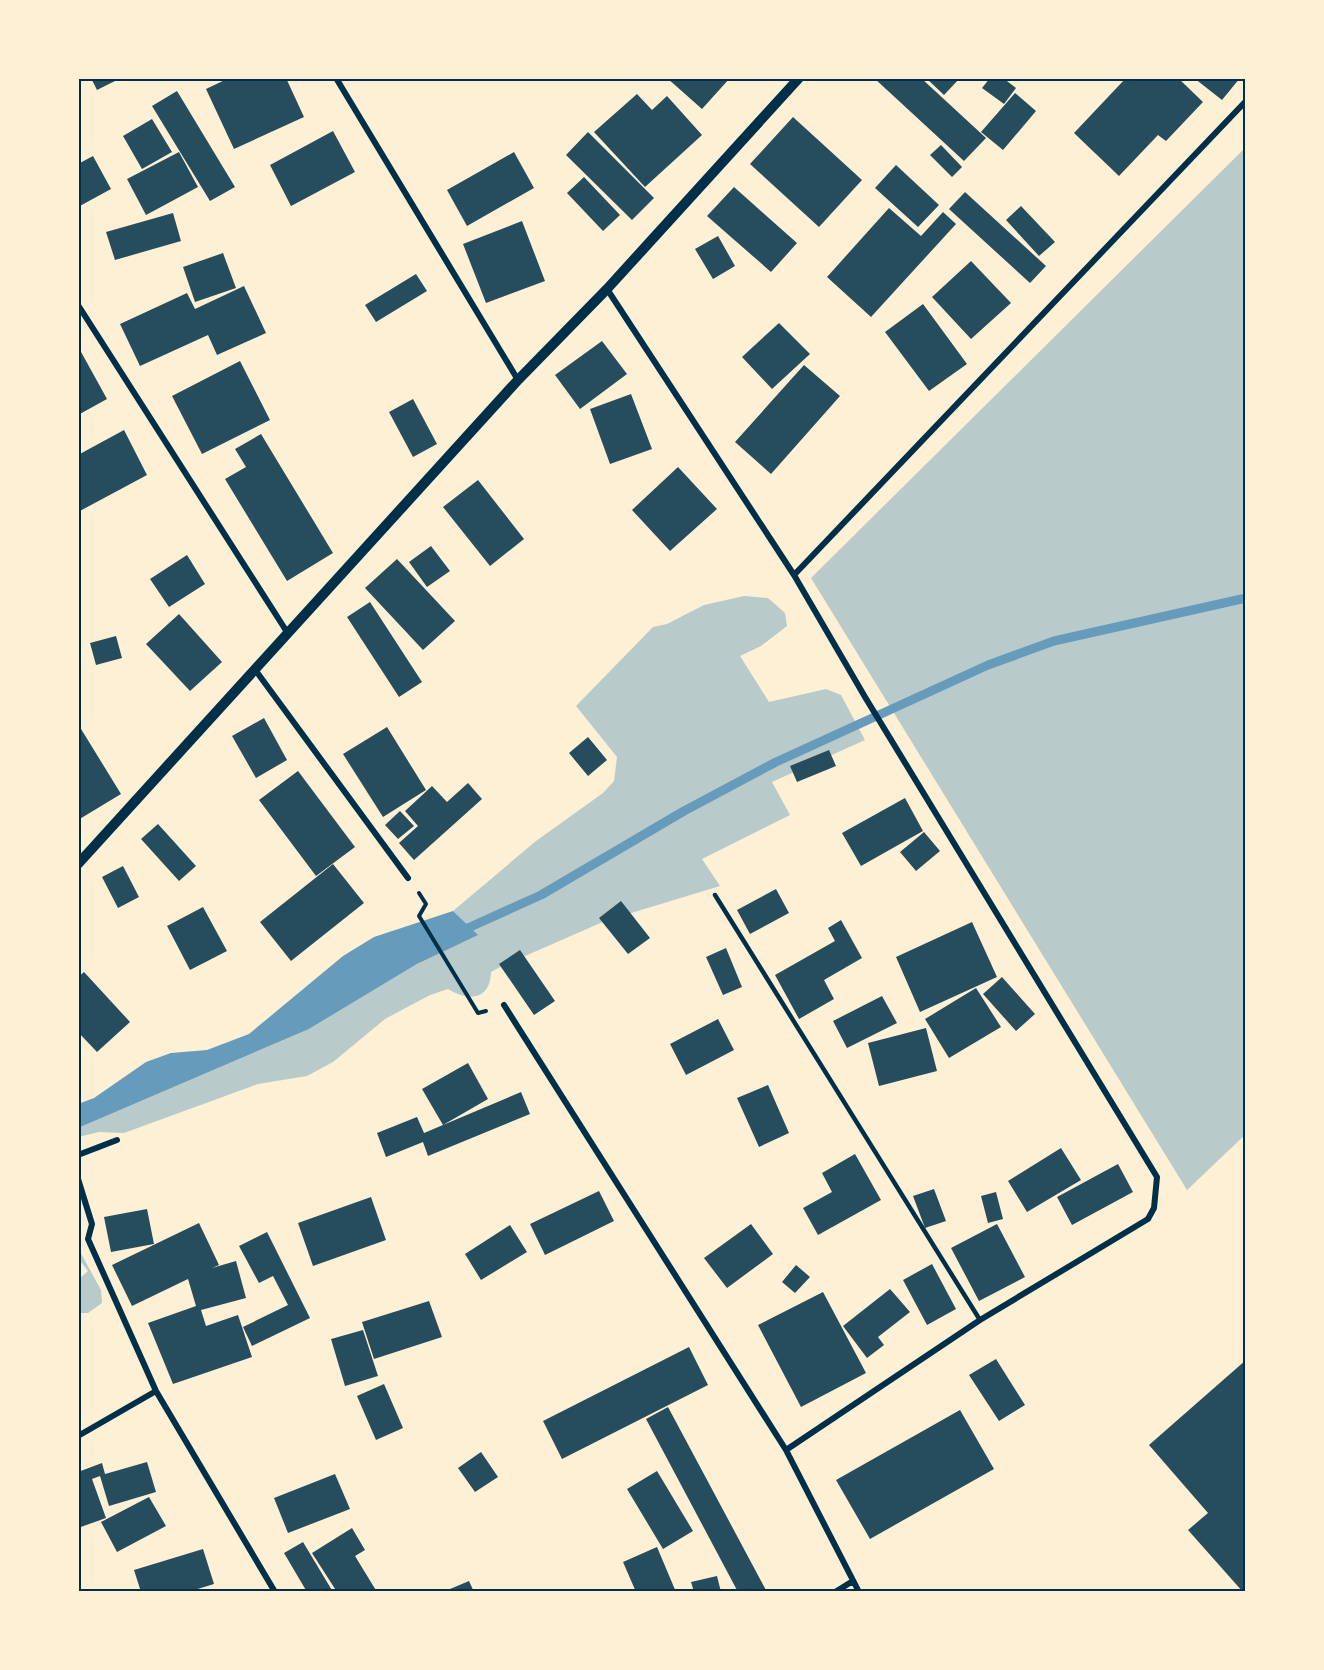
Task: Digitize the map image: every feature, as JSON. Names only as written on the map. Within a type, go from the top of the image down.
[{"type":"street","points":[[336,78],[518,380]]},
{"type":"street","points":[[78,864],[518,380],[608,289],[799,78]]},
{"type":"street","points":[[794,575],[1246,101]]},
{"type":"street","points":[[608,289],[794,575],[865,697],[1157,1177],[1156,1200],[1148,1219],[981,1320],[786,1450]]},
{"type":"street","points":[[78,305],[287,632]]},
{"type":"street","points":[[255,671],[408,878]]},
{"type":"street","points":[[504,1005],[786,1450],[859,1592]]},
{"type":"street","points":[[78,1155],[117,1140]]},
{"type":"street","points":[[78,1179],[92,1224],[88,1239],[156,1391],[275,1592]]},
{"type":"street","points":[[78,1436],[156,1391]]},
{"type":"street","points":[[835,1592],[853,1581]]},
{"type":"lane","points":[[715,895],[981,1320]]},
{"type":"path","points":[[408,878],[426,904],[419,916],[472,1003]]},
{"type":"shaded area","points":[[1246,147],[1246,1134],[1187,1190],[811,578]]},
{"type":"shaded area","points":[[744,596],[768,598],[785,613],[787,626],[761,646],[740,656],[769,702],[826,689],[841,695],[865,740],[772,782],[790,815],[702,859],[720,886],[605,921],[502,966],[491,972],[487,988],[477,996],[463,996],[448,989],[430,995],[385,1019],[333,1062],[307,1076],[258,1084],[124,1133],[99,1132],[78,1137],[78,1128],[309,1029],[417,964],[477,935],[453,911],[536,841],[603,793],[614,781],[617,757],[576,706],[653,627],[667,624],[704,605]]},
{"type":"shaded area","points":[[78,1248],[101,1290],[102,1303],[88,1313],[78,1313],[78,1280],[88,1271],[78,1258]]},
{"type":"water","points":[[453,911],[478,935],[417,964],[309,1029],[78,1128],[78,1104],[94,1098],[146,1062],[171,1053],[207,1050],[249,1034],[343,956],[374,937]]},
{"type":"building","points":[[91,78],[121,78],[97,90]]},
{"type":"building","points":[[229,78],[286,78],[304,117],[234,149],[206,89]]},
{"type":"building","points":[[667,78],[730,78],[702,109]]},
{"type":"building","points":[[874,78],[921,78],[986,138],[964,161]]},
{"type":"building","points":[[926,78],[960,78],[944,95]]},
{"type":"building","points":[[990,78],[1003,78],[1016,88],[1004,104],[982,88]]},
{"type":"building","points":[[1126,78],[1178,78],[1203,102],[1166,141],[1158,135],[1119,176],[1074,133]]},
{"type":"building","points":[[1194,78],[1240,78],[1222,100]]},
{"type":"building","points":[[177,91],[235,187],[210,201],[152,106]]},
{"type":"building","points":[[1015,93],[1036,111],[1003,150],[981,132]]},
{"type":"building","points":[[637,94],[652,110],[667,96],[702,135],[645,187],[594,132]]},
{"type":"building","points":[[793,117],[862,180],[819,227],[750,164]]},
{"type":"building","points":[[152,119],[172,152],[142,169],[123,136]]},
{"type":"building","points":[[333,131],[355,172],[291,206],[270,165]]},
{"type":"building","points":[[588,132],[654,198],[632,220],[566,155]]},
{"type":"building","points":[[941,145],[962,167],[952,177],[930,155]]},
{"type":"building","points":[[179,152],[198,187],[146,215],[127,179]]},
{"type":"building","points":[[514,152],[534,188],[467,226],[447,190]]},
{"type":"building","points":[[93,156],[111,189],[78,207],[78,164]]},
{"type":"building","points":[[896,165],[939,205],[918,227],[875,188]]},
{"type":"building","points":[[584,177],[620,215],[603,231],[567,193]]},
{"type":"building","points":[[734,187],[797,243],[771,272],[707,216]]},
{"type":"building","points":[[965,192],[1046,266],[1030,283],[949,209]]},
{"type":"building","points":[[1021,206],[1055,242],[1039,256],[1006,220]]},
{"type":"building","points":[[889,208],[921,236],[943,212],[956,224],[871,317],[827,277]]},
{"type":"building","points":[[173,213],[181,241],[115,260],[106,232]]},
{"type":"building","points":[[522,221],[545,281],[486,303],[463,244]]},
{"type":"building","points":[[718,236],[735,266],[713,279],[695,249]]},
{"type":"building","points":[[223,253],[236,288],[195,302],[183,267]]},
{"type":"building","points":[[971,261],[1011,303],[971,339],[932,297]]},
{"type":"building","points":[[416,274],[427,291],[376,322],[365,305]]},
{"type":"building","points":[[244,286],[266,333],[217,355],[208,335],[140,366],[120,324],[187,293],[195,309]]},
{"type":"building","points":[[923,304],[967,364],[929,391],[885,332]]},
{"type":"building","points":[[779,323],[810,354],[772,389],[742,357]]},
{"type":"building","points":[[602,341],[627,374],[580,409],[555,375]]},
{"type":"building","points":[[80,350],[107,399],[78,415],[78,351]]},
{"type":"building","points":[[240,361],[270,420],[202,454],[172,396]]},
{"type":"building","points":[[804,365],[840,396],[771,474],[735,442]]},
{"type":"building","points":[[631,394],[652,449],[610,464],[590,409]]},
{"type":"building","points":[[413,399],[437,444],[413,457],[389,412]]},
{"type":"building","points":[[124,430],[147,475],[78,512],[78,455]]},
{"type":"building","points":[[261,434],[333,553],[287,581],[225,479],[246,467],[235,449]]},
{"type":"building","points":[[678,467],[717,509],[670,551],[632,510]]},
{"type":"building","points":[[478,480],[524,539],[490,566],[443,507]]},
{"type":"building","points":[[431,546],[450,571],[427,587],[409,562]]},
{"type":"building","points":[[187,555],[205,584],[169,607],[150,579]]},
{"type":"building","points":[[397,559],[455,621],[423,650],[365,588]]},
{"type":"building","points":[[370,602],[422,682],[399,697],[347,617]]},
{"type":"building","points":[[179,614],[222,662],[190,691],[146,644]]},
{"type":"building","points":[[116,636],[122,658],[96,665],[90,643]]},
{"type":"building","points":[[264,718],[287,760],[256,778],[232,736]]},
{"type":"building","points":[[78,724],[121,794],[78,820],[79,792]]},
{"type":"building","points":[[387,727],[426,790],[383,817],[343,754]]},
{"type":"building","points":[[588,737],[607,760],[588,776],[569,753]]},
{"type":"building","points":[[829,750],[836,766],[797,782],[790,766]]},
{"type":"building","points":[[298,771],[355,847],[316,876],[259,800]]},
{"type":"building","points":[[468,783],[482,799],[414,860],[399,843],[418,826],[405,811],[432,786],[447,802]]},
{"type":"building","points":[[905,798],[923,831],[861,866],[842,833]]},
{"type":"building","points":[[400,811],[414,826],[398,839],[385,825]]},
{"type":"building","points":[[158,824],[196,866],[179,881],[141,839]]},
{"type":"building","points":[[924,832],[940,851],[916,871],[900,852]]},
{"type":"building","points":[[333,864],[364,903],[291,961],[260,922]]},
{"type":"building","points":[[123,866],[139,897],[118,908],[102,877]]},
{"type":"building","points":[[776,889],[789,913],[750,934],[737,910]]},
{"type":"building","points":[[621,901],[650,938],[628,954],[599,918]]},
{"type":"building","points":[[203,907],[227,951],[190,970],[167,926]]},
{"type":"building","points":[[841,920],[862,958],[824,980],[834,999],[799,1019],[775,975],[835,941],[828,928]]},
{"type":"building","points":[[972,922],[997,977],[920,1012],[896,957]]},
{"type":"building","points":[[726,948],[742,987],[723,995],[706,957]]},
{"type":"building","points":[[520,950],[555,1001],[534,1015],[499,964]]},
{"type":"building","points":[[84,972],[130,1022],[97,1052],[78,1032],[78,977]]},
{"type":"building","points":[[1002,977],[1035,1014],[1016,1031],[983,994]]},
{"type":"building","points":[[976,988],[1001,1027],[949,1058],[925,1019]]},
{"type":"building","points":[[882,996],[897,1023],[847,1048],[833,1021]]},
{"type":"building","points":[[718,1019],[734,1050],[686,1075],[670,1044]]},
{"type":"building","points":[[926,1028],[937,1071],[879,1086],[868,1043]]},
{"type":"building","points":[[468,1063],[488,1099],[443,1125],[422,1089]]},
{"type":"building","points":[[768,1085],[789,1133],[759,1147],[737,1098]]},
{"type":"building","points":[[521,1092],[530,1114],[428,1156],[423,1142],[386,1157],[377,1133],[417,1117],[424,1133]]},
{"type":"building","points":[[1061,1148],[1081,1180],[1027,1212],[1008,1181]]},
{"type":"building","points":[[855,1154],[881,1200],[818,1235],[803,1208],[832,1192],[822,1173]]},
{"type":"building","points":[[1118,1164],[1133,1192],[1072,1225],[1057,1197]]},
{"type":"building","points":[[934,1189],[946,1221],[925,1228],[913,1196]]},
{"type":"building","points":[[599,1191],[614,1221],[545,1255],[530,1224]]},
{"type":"building","points":[[996,1192],[1003,1219],[988,1223],[981,1196]]},
{"type":"building","points":[[371,1197],[386,1240],[313,1266],[298,1223]]},
{"type":"building","points":[[147,1209],[154,1244],[111,1252],[104,1217]]},
{"type":"building","points":[[199,1223],[219,1265],[212,1268],[236,1261],[246,1298],[201,1310],[206,1326],[238,1315],[252,1357],[173,1384],[148,1323],[196,1306],[188,1279],[132,1306],[112,1265]]},
{"type":"building","points":[[751,1224],[773,1254],[727,1288],[704,1258]]},
{"type":"building","points":[[997,1224],[1025,1277],[979,1301],[951,1248]]},
{"type":"building","points":[[510,1225],[527,1252],[481,1280],[465,1254]]},
{"type":"building","points":[[267,1232],[310,1318],[252,1346],[243,1327],[288,1305],[273,1276],[259,1283],[239,1246]]},
{"type":"building","points":[[932,1264],[956,1309],[927,1325],[903,1280]]},
{"type":"building","points":[[796,1265],[810,1277],[795,1293],[782,1282]]},
{"type":"building","points":[[890,1289],[910,1312],[878,1337],[884,1345],[867,1358],[843,1326]]},
{"type":"building","points":[[823,1292],[866,1373],[801,1407],[758,1325]]},
{"type":"building","points":[[429,1301],[442,1337],[374,1359],[362,1322]]},
{"type":"building","points":[[363,1330],[378,1376],[345,1386],[331,1339]]},
{"type":"building","points":[[689,1347],[708,1385],[562,1459],[543,1421]]},
{"type":"building","points":[[996,1359],[1025,1405],[999,1421],[969,1375]]},
{"type":"building","points":[[1246,1360],[1246,1592],[1243,1592],[1188,1530],[1208,1513],[1149,1445]]},
{"type":"building","points":[[384,1384],[403,1428],[376,1440],[357,1396]]},
{"type":"building","points":[[668,1407],[767,1592],[738,1592],[646,1419]]},
{"type":"building","points":[[960,1410],[994,1469],[870,1539],[836,1480]]},
{"type":"building","points":[[481,1452],[498,1477],[475,1492],[458,1468]]},
{"type":"building","points":[[147,1462],[156,1492],[109,1506],[100,1476],[92,1479],[106,1518],[78,1528],[78,1472],[102,1463],[105,1474]]},
{"type":"building","points":[[657,1471],[693,1531],[663,1549],[627,1489]]},
{"type":"building","points":[[335,1474],[350,1509],[288,1533],[274,1498]]},
{"type":"building","points":[[149,1497],[166,1526],[117,1552],[101,1522]]},
{"type":"building","points":[[352,1528],[365,1550],[355,1556],[377,1592],[337,1592],[312,1553]]},
{"type":"building","points":[[303,1542],[333,1592],[307,1592],[284,1553]]},
{"type":"building","points":[[657,1547],[676,1592],[636,1592],[623,1562]]},
{"type":"building","points":[[203,1549],[214,1584],[188,1592],[141,1592],[134,1570]]},
{"type":"building","points":[[717,1576],[721,1592],[694,1592],[691,1582]]},
{"type":"building","points":[[469,1581],[474,1592],[451,1592],[450,1589]]},
{"type":"waterway","points":[[459,932],[541,895],[684,811],[776,762],[988,665],[1054,641],[1246,598]]}]
